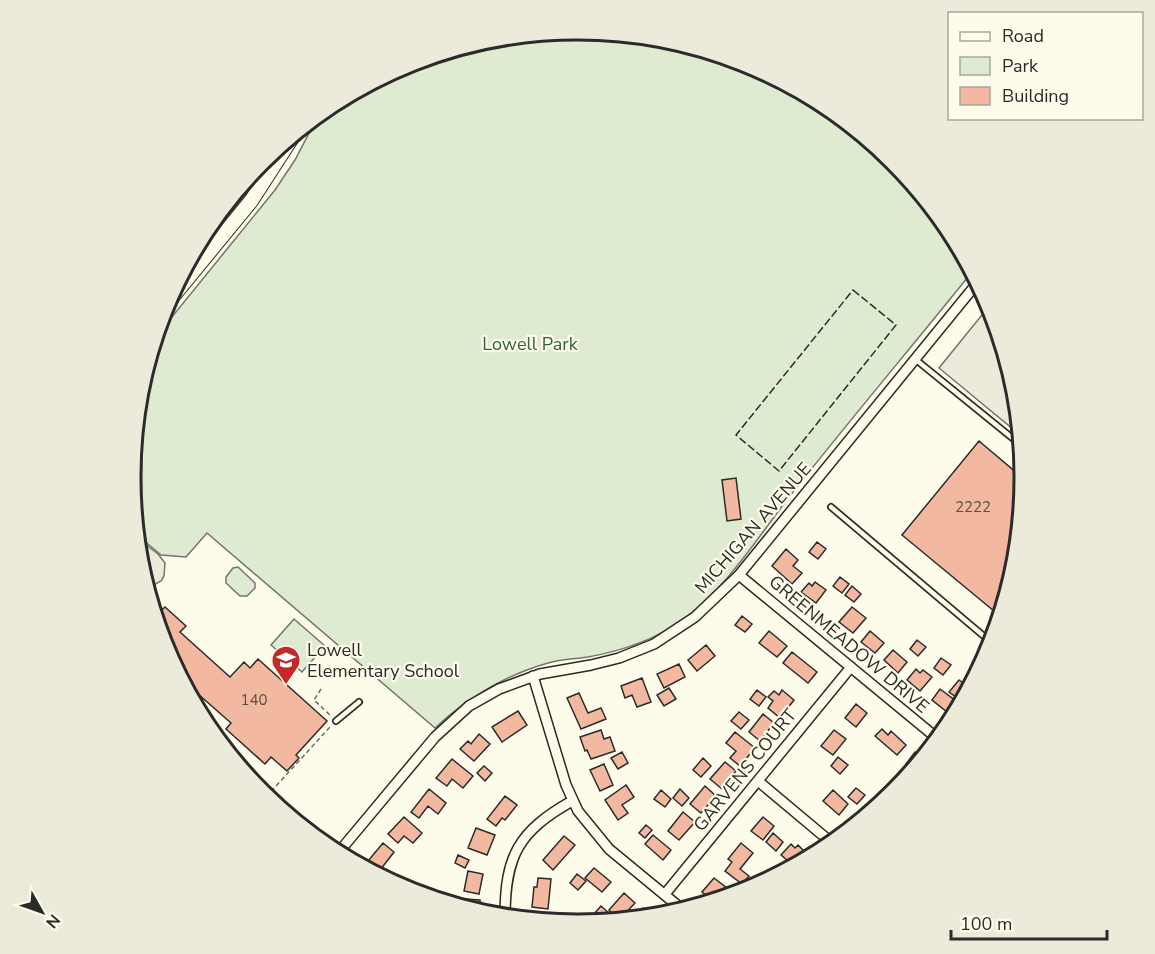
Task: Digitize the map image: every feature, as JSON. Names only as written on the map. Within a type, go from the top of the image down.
[{"type":"street","points":[[191,274],[251,201],[282,156]]},
{"type":"street","name":"MICHIGAN AVENUE","points":[[344,846],[444,727],[485,696],[533,676],[619,658],[654,644],[696,617],[739,575],[972,290]]},
{"type":"street","name":"GREENMEADOW DRIVE","points":[[739,575],[930,734]]},
{"type":"street","name":"GARVENS COURT","points":[[665,894],[851,668]]},
{"type":"street","points":[[533,676],[555,754],[573,801],[585,823],[600,840],[674,902]]},
{"type":"street","points":[[758,781],[824,837]]},
{"type":"street","points":[[506,907],[508,876],[518,848],[539,822],[573,801]]},
{"type":"lane","points":[[915,359],[1012,438]]},
{"type":"lane","points":[[831,507],[984,636]]},
{"type":"lane","points":[[336,721],[359,702]]},
{"type":"path","points":[[273,790],[336,721],[314,700],[321,689]]},
{"type":"green space","name":"Lowell Park","points":[[578,40],[606,41],[663,49],[690,55],[745,74],[796,99],[843,131],[886,168],[906,189],[940,234],[966,279],[819,460],[729,576],[698,608],[671,628],[637,644],[600,655],[553,662],[517,674],[474,697],[435,728],[207,533],[186,557],[161,555],[146,543],[141,477],[145,420],[156,364],[171,318],[275,190],[309,134],[359,99],[410,74],[465,55],[521,44]]},
{"type":"green space","points":[[238,567],[255,583],[255,588],[247,596],[240,596],[226,583],[226,577],[233,568]]},
{"type":"green space","points":[[294,619],[325,646],[302,672],[271,645]]},
{"type":"shaded area","points":[[983,314],[1006,392],[1011,427],[939,368]]},
{"type":"shaded area","points":[[147,545],[165,563],[164,576],[155,585]]},
{"type":"building","points":[[979,441],[1014,470],[1013,506],[1006,562],[993,610],[902,535]]},
{"type":"building","points":[[736,478],[741,519],[727,521],[722,480]]},
{"type":"building","points":[[817,542],[826,549],[818,559],[809,552]]},
{"type":"building","points":[[786,549],[798,560],[793,566],[802,573],[792,584],[772,566]]},
{"type":"building","points":[[840,577],[849,584],[842,593],[833,586]]},
{"type":"building","points":[[815,582],[826,590],[816,603],[801,592],[809,583],[812,586]]},
{"type":"building","points":[[852,586],[861,594],[854,602],[845,595]]},
{"type":"building","points":[[165,607],[186,626],[180,632],[230,677],[244,662],[250,668],[258,659],[327,721],[296,755],[299,758],[287,771],[271,757],[265,764],[226,729],[231,723],[199,695],[174,644],[162,610]]},
{"type":"building","points":[[852,607],[866,618],[853,633],[839,622]]},
{"type":"building","points":[[742,616],[752,624],[745,632],[735,625]]},
{"type":"building","points":[[769,631],[787,646],[777,657],[759,643]]},
{"type":"building","points":[[870,631],[884,643],[875,653],[861,642]]},
{"type":"building","points":[[917,640],[926,647],[918,656],[910,649]]},
{"type":"building","points":[[706,645],[715,656],[697,671],[688,660]]},
{"type":"building","points":[[893,650],[907,662],[898,673],[884,660]]},
{"type":"building","points":[[792,652],[817,672],[808,683],[783,663]]},
{"type":"building","points":[[941,658],[951,665],[943,675],[934,668]]},
{"type":"building","points":[[679,664],[685,677],[664,688],[657,674]]},
{"type":"building","points":[[916,669],[920,673],[923,670],[932,677],[920,691],[907,680]]},
{"type":"building","points":[[642,678],[651,702],[637,707],[632,695],[625,698],[621,686]]},
{"type":"building","points":[[959,680],[963,682],[955,696],[949,692]]},
{"type":"building","points":[[669,688],[676,699],[664,706],[657,695]]},
{"type":"building","points":[[940,689],[953,699],[946,711],[932,700]]},
{"type":"building","points":[[757,690],[766,697],[759,706],[750,699]]},
{"type":"building","points":[[782,690],[794,700],[780,718],[768,708],[773,701],[768,697],[774,691],[779,695]]},
{"type":"building","points":[[579,693],[588,713],[601,708],[606,719],[581,729],[567,698]]},
{"type":"building","points":[[856,704],[867,713],[856,727],[845,718]]},
{"type":"building","points":[[518,711],[527,725],[502,742],[492,727]]},
{"type":"building","points":[[739,712],[749,720],[741,729],[731,721]]},
{"type":"building","points":[[763,714],[774,723],[760,741],[749,732]]},
{"type":"building","points":[[882,729],[888,735],[891,731],[906,745],[897,755],[875,736]]},
{"type":"building","points":[[601,730],[604,739],[610,737],[615,751],[591,759],[580,737]]},
{"type":"building","points":[[834,730],[846,739],[833,755],[821,746]]},
{"type":"building","points":[[735,732],[755,748],[740,766],[730,758],[736,751],[726,743]]},
{"type":"building","points":[[479,734],[490,744],[474,761],[460,749],[468,741],[471,744]]},
{"type":"building","points":[[622,752],[628,763],[618,769],[611,758]]},
{"type":"building","points":[[838,757],[848,765],[840,774],[831,766]]},
{"type":"building","points":[[703,758],[711,766],[701,777],[693,770]]},
{"type":"building","points":[[452,759],[473,776],[463,788],[452,779],[447,786],[436,778]]},
{"type":"building","points":[[725,762],[736,771],[722,789],[710,779]]},
{"type":"building","points":[[604,764],[613,785],[600,791],[590,770]]},
{"type":"building","points":[[484,766],[492,773],[485,781],[477,773]]},
{"type":"building","points":[[626,785],[634,797],[622,805],[628,813],[618,820],[605,800]]},
{"type":"building","points":[[705,786],[716,796],[701,813],[690,804]]},
{"type":"building","points":[[856,788],[865,795],[857,804],[848,797]]},
{"type":"building","points":[[429,789],[446,803],[438,814],[428,806],[419,818],[411,812]]},
{"type":"building","points":[[680,789],[689,798],[682,806],[673,798]]},
{"type":"building","points":[[661,790],[671,799],[665,807],[654,799]]},
{"type":"building","points":[[833,790],[848,804],[839,815],[823,801]]},
{"type":"building","points":[[505,796],[517,805],[505,820],[502,818],[496,826],[487,819]]},
{"type":"building","points":[[683,812],[695,822],[679,840],[668,831]]},
{"type":"building","points":[[404,817],[422,833],[413,843],[404,836],[398,843],[388,834]]},
{"type":"building","points":[[763,817],[774,826],[763,840],[751,831]]},
{"type":"building","points":[[646,825],[652,830],[645,838],[639,833]]},
{"type":"building","points":[[476,828],[495,835],[487,855],[468,848]]},
{"type":"building","points":[[773,833],[783,842],[776,851],[766,842]]},
{"type":"building","points":[[653,835],[671,850],[663,860],[645,844]]},
{"type":"building","points":[[564,836],[575,845],[553,870],[543,860]]},
{"type":"building","points":[[383,843],[394,852],[382,867],[369,860]]},
{"type":"building","points":[[741,843],[753,853],[740,869],[749,876],[746,880],[739,882],[725,871],[732,862],[728,859]]},
{"type":"building","points":[[791,844],[795,848],[798,845],[803,850],[787,860],[781,855]]},
{"type":"building","points":[[458,855],[469,860],[465,868],[455,863]]},
{"type":"building","points":[[594,868],[611,882],[602,892],[585,878]]},
{"type":"building","points":[[468,871],[483,874],[479,894],[464,891]]},
{"type":"building","points":[[577,874],[586,881],[578,890],[570,883]]},
{"type":"building","points":[[538,878],[551,879],[548,909],[532,907],[534,887],[537,887]]},
{"type":"building","points":[[714,878],[726,887],[705,894],[702,892]]},
{"type":"building","points":[[624,893],[635,903],[628,911],[611,912],[609,910]]},
{"type":"building","points":[[601,906],[609,913],[606,913],[594,913]]},
{"type":"fence","points":[[853,290],[896,325],[779,471],[736,435],[853,290]]},
{"type":"place","name":"Lowell Elementary School","points":[[286,686]]}]
